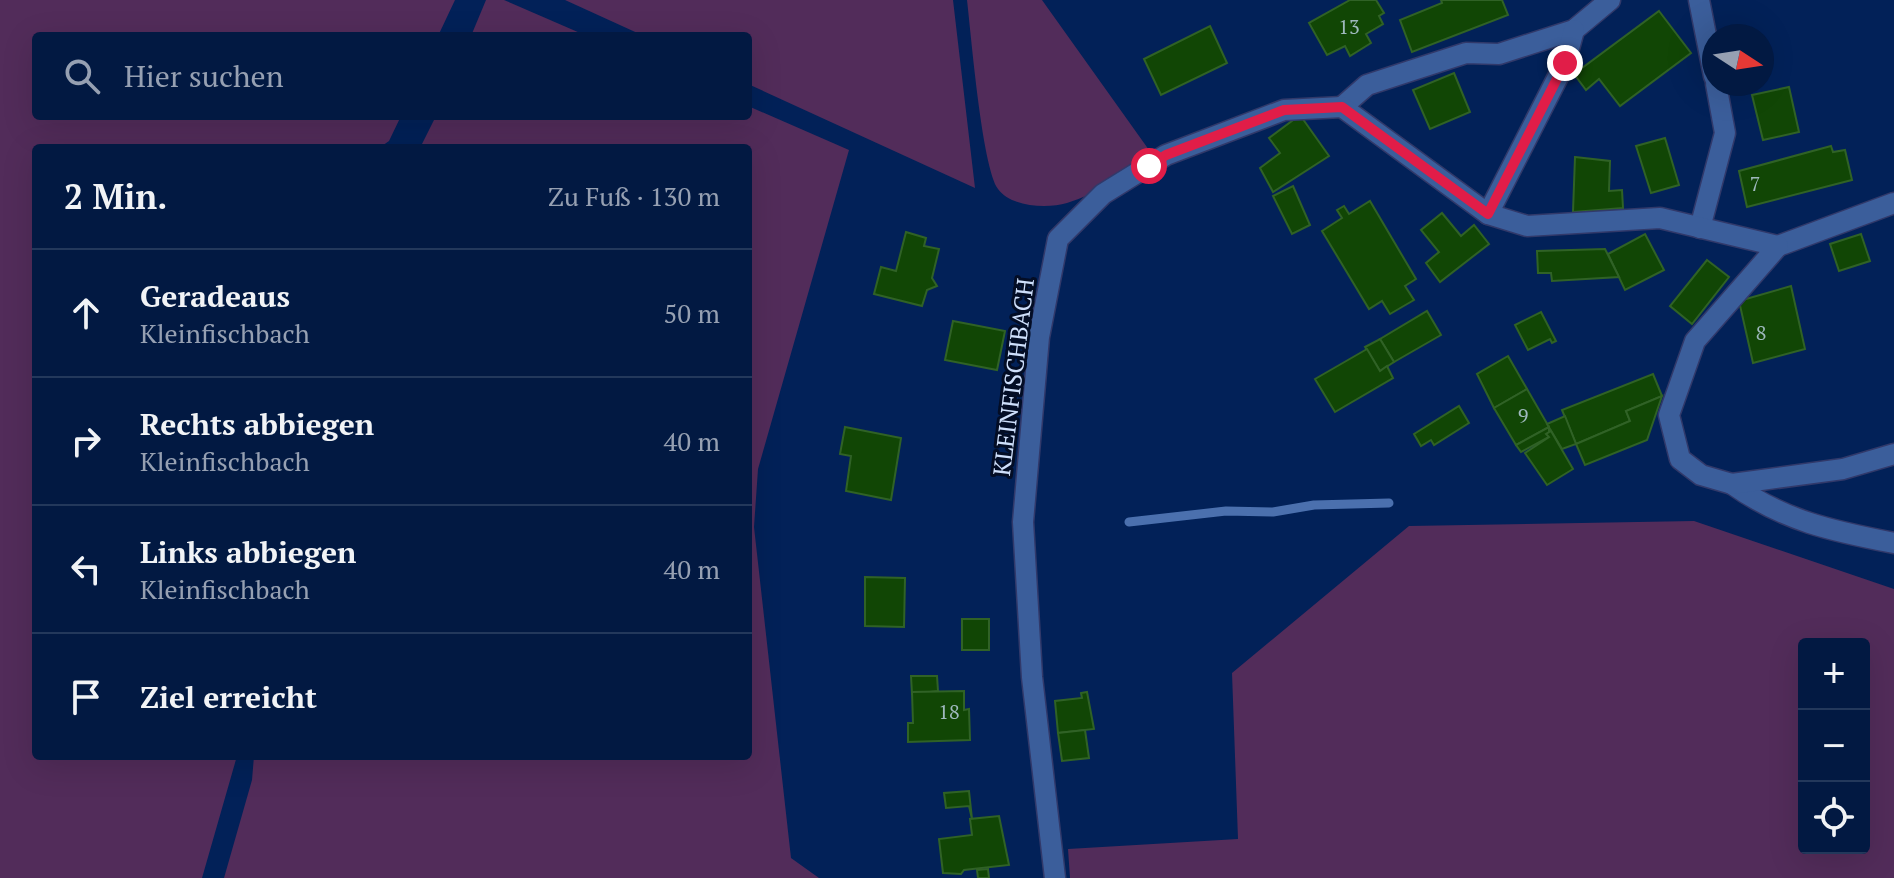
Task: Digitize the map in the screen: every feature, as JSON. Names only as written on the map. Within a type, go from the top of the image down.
[{"type":"street","points":[[1610,0],[1574,30],[1499,54],[1466,53],[1367,85],[1342,107],[1488,214],[1527,226],[1660,218],[1778,246]]},
{"type":"street","points":[[1699,0],[1704,24]]},
{"type":"street","points":[[1488,214],[1565,63],[1574,30]]},
{"type":"street","points":[[1700,228],[1725,133],[1718,96]]},
{"type":"street","name":"KLEINFISCHBACH","points":[[1055,878],[1032,677],[1023,522],[1039,337],[1058,239],[1103,194],[1166,155],[1284,110],[1342,107]]},
{"type":"street","points":[[1894,203],[1778,246],[1695,341],[1669,415],[1680,459],[1701,475],[1732,484],[1766,508],[1823,529],[1894,543]]},
{"type":"street","points":[[1732,484],[1843,469],[1894,454]]},
{"type":"shaded area","points":[[0,0],[455,0],[440,32],[32,32],[32,120],[399,120],[385,144],[32,144],[32,760],[236,760],[202,878],[0,878]]},
{"type":"shaded area","points":[[486,0],[504,0],[578,32],[473,32]]},
{"type":"shaded area","points":[[565,0],[953,0],[975,188],[752,86],[752,32],[635,32]]},
{"type":"shaded area","points":[[967,0],[1042,0],[1154,157],[1101,189],[1067,203],[1030,205],[1004,195],[992,176],[987,155]]},
{"type":"shaded area","points":[[752,108],[849,150],[758,469],[754,527],[791,858],[819,878],[224,878],[252,780],[254,760],[752,760],[752,144],[422,144],[434,120],[752,120]]},
{"type":"shaded area","points":[[1694,521],[1894,589],[1894,878],[1070,878],[1068,849],[1238,839],[1232,673],[1409,526]]},
{"type":"building","points":[[1350,0],[1376,0],[1384,13],[1379,16],[1383,24],[1366,34],[1371,43],[1350,56],[1345,46],[1327,55],[1309,23]]},
{"type":"building","points":[[1441,0],[1502,0],[1508,15],[1412,52],[1400,20],[1442,3]]},
{"type":"building","points":[[1659,11],[1691,53],[1620,106],[1599,79],[1586,90],[1574,74]]},
{"type":"building","points":[[1210,26],[1227,63],[1161,95],[1144,59]]},
{"type":"building","points":[[1454,73],[1470,112],[1430,129],[1413,90]]},
{"type":"building","points":[[1789,87],[1799,132],[1763,140],[1752,96],[1774,96],[1774,90]]},
{"type":"building","points":[[1300,115],[1329,156],[1273,192],[1260,168],[1280,153],[1269,138]]},
{"type":"building","points":[[1665,138],[1679,185],[1651,193],[1636,146]]},
{"type":"building","points":[[1831,146],[1833,152],[1845,150],[1852,180],[1747,207],[1739,171]]},
{"type":"building","points":[[1575,157],[1610,161],[1609,191],[1622,190],[1623,208],[1573,212]]},
{"type":"building","points":[[1293,186],[1310,225],[1292,234],[1273,196]]},
{"type":"building","points":[[1370,201],[1416,279],[1405,286],[1414,300],[1390,314],[1382,301],[1369,309],[1322,231],[1342,218],[1337,210],[1344,206],[1349,214]]},
{"type":"building","points":[[1442,213],[1461,236],[1474,225],[1489,244],[1440,282],[1426,263],[1439,252],[1421,230]]},
{"type":"building","points":[[906,232],[926,238],[924,246],[939,249],[932,278],[937,286],[927,290],[922,306],[874,294],[881,267],[896,271]]},
{"type":"building","points":[[1645,234],[1664,270],[1625,290],[1608,254]]},
{"type":"building","points":[[1861,234],[1870,261],[1839,271],[1830,244]]},
{"type":"building","points":[[1605,249],[1619,277],[1552,281],[1551,273],[1538,273],[1537,251]]},
{"type":"building","points":[[1707,260],[1729,277],[1692,324],[1670,306]]},
{"type":"building","points":[[1791,286],[1805,349],[1753,363],[1739,301]]},
{"type":"building","points":[[1427,311],[1441,335],[1394,362],[1380,339]]},
{"type":"building","points":[[1541,312],[1556,341],[1552,343],[1550,339],[1528,350],[1515,325]]},
{"type":"building","points":[[953,321],[1005,331],[997,370],[945,360]]},
{"type":"building","points":[[1380,339],[1394,362],[1380,371],[1365,347]]},
{"type":"building","points":[[1367,349],[1380,371],[1387,366],[1393,378],[1335,412],[1315,379]]},
{"type":"building","points":[[1508,356],[1527,389],[1494,408],[1477,374]]},
{"type":"building","points":[[1653,374],[1662,396],[1626,411],[1630,421],[1576,444],[1562,410]]},
{"type":"building","points":[[1527,389],[1549,427],[1516,445],[1494,408]]},
{"type":"building","points":[[1662,396],[1647,440],[1585,465],[1576,444],[1630,421],[1626,411]]},
{"type":"building","points":[[1459,406],[1469,423],[1434,445],[1431,440],[1421,446],[1414,434]]},
{"type":"building","points":[[1565,416],[1576,444],[1562,449],[1547,424]]},
{"type":"building","points":[[845,427],[901,438],[891,500],[846,491],[851,456],[840,454]]},
{"type":"building","points":[[1549,427],[1549,437],[1521,452],[1516,445]]},
{"type":"building","points":[[1551,431],[1573,469],[1547,485],[1525,453],[1549,437],[1546,434]]},
{"type":"building","points":[[865,577],[905,578],[904,627],[865,626]]},
{"type":"building","points":[[962,619],[989,619],[989,650],[962,650]]},
{"type":"building","points":[[911,676],[937,676],[938,691],[912,694]]},
{"type":"building","points":[[964,691],[964,710],[969,709],[970,740],[908,742],[908,723],[913,723],[912,692]]},
{"type":"building","points":[[1087,692],[1094,729],[1058,733],[1055,701],[1082,698],[1081,693]]},
{"type":"building","points":[[1085,730],[1089,758],[1062,761],[1058,733]]},
{"type":"building","points":[[969,791],[972,819],[969,806],[946,808],[944,793]]},
{"type":"building","points":[[999,816],[1009,865],[964,870],[961,874],[943,873],[939,839],[972,835],[970,819]]},
{"type":"building","points":[[988,869],[989,878],[978,878],[977,870]]},
{"type":"waterway","points":[[1129,522],[1226,511],[1273,512],[1314,505],[1389,503]]},
{"type":"route","points":[[1149,166],[1166,155],[1284,110],[1342,107],[1488,214],[1565,63]]}]
